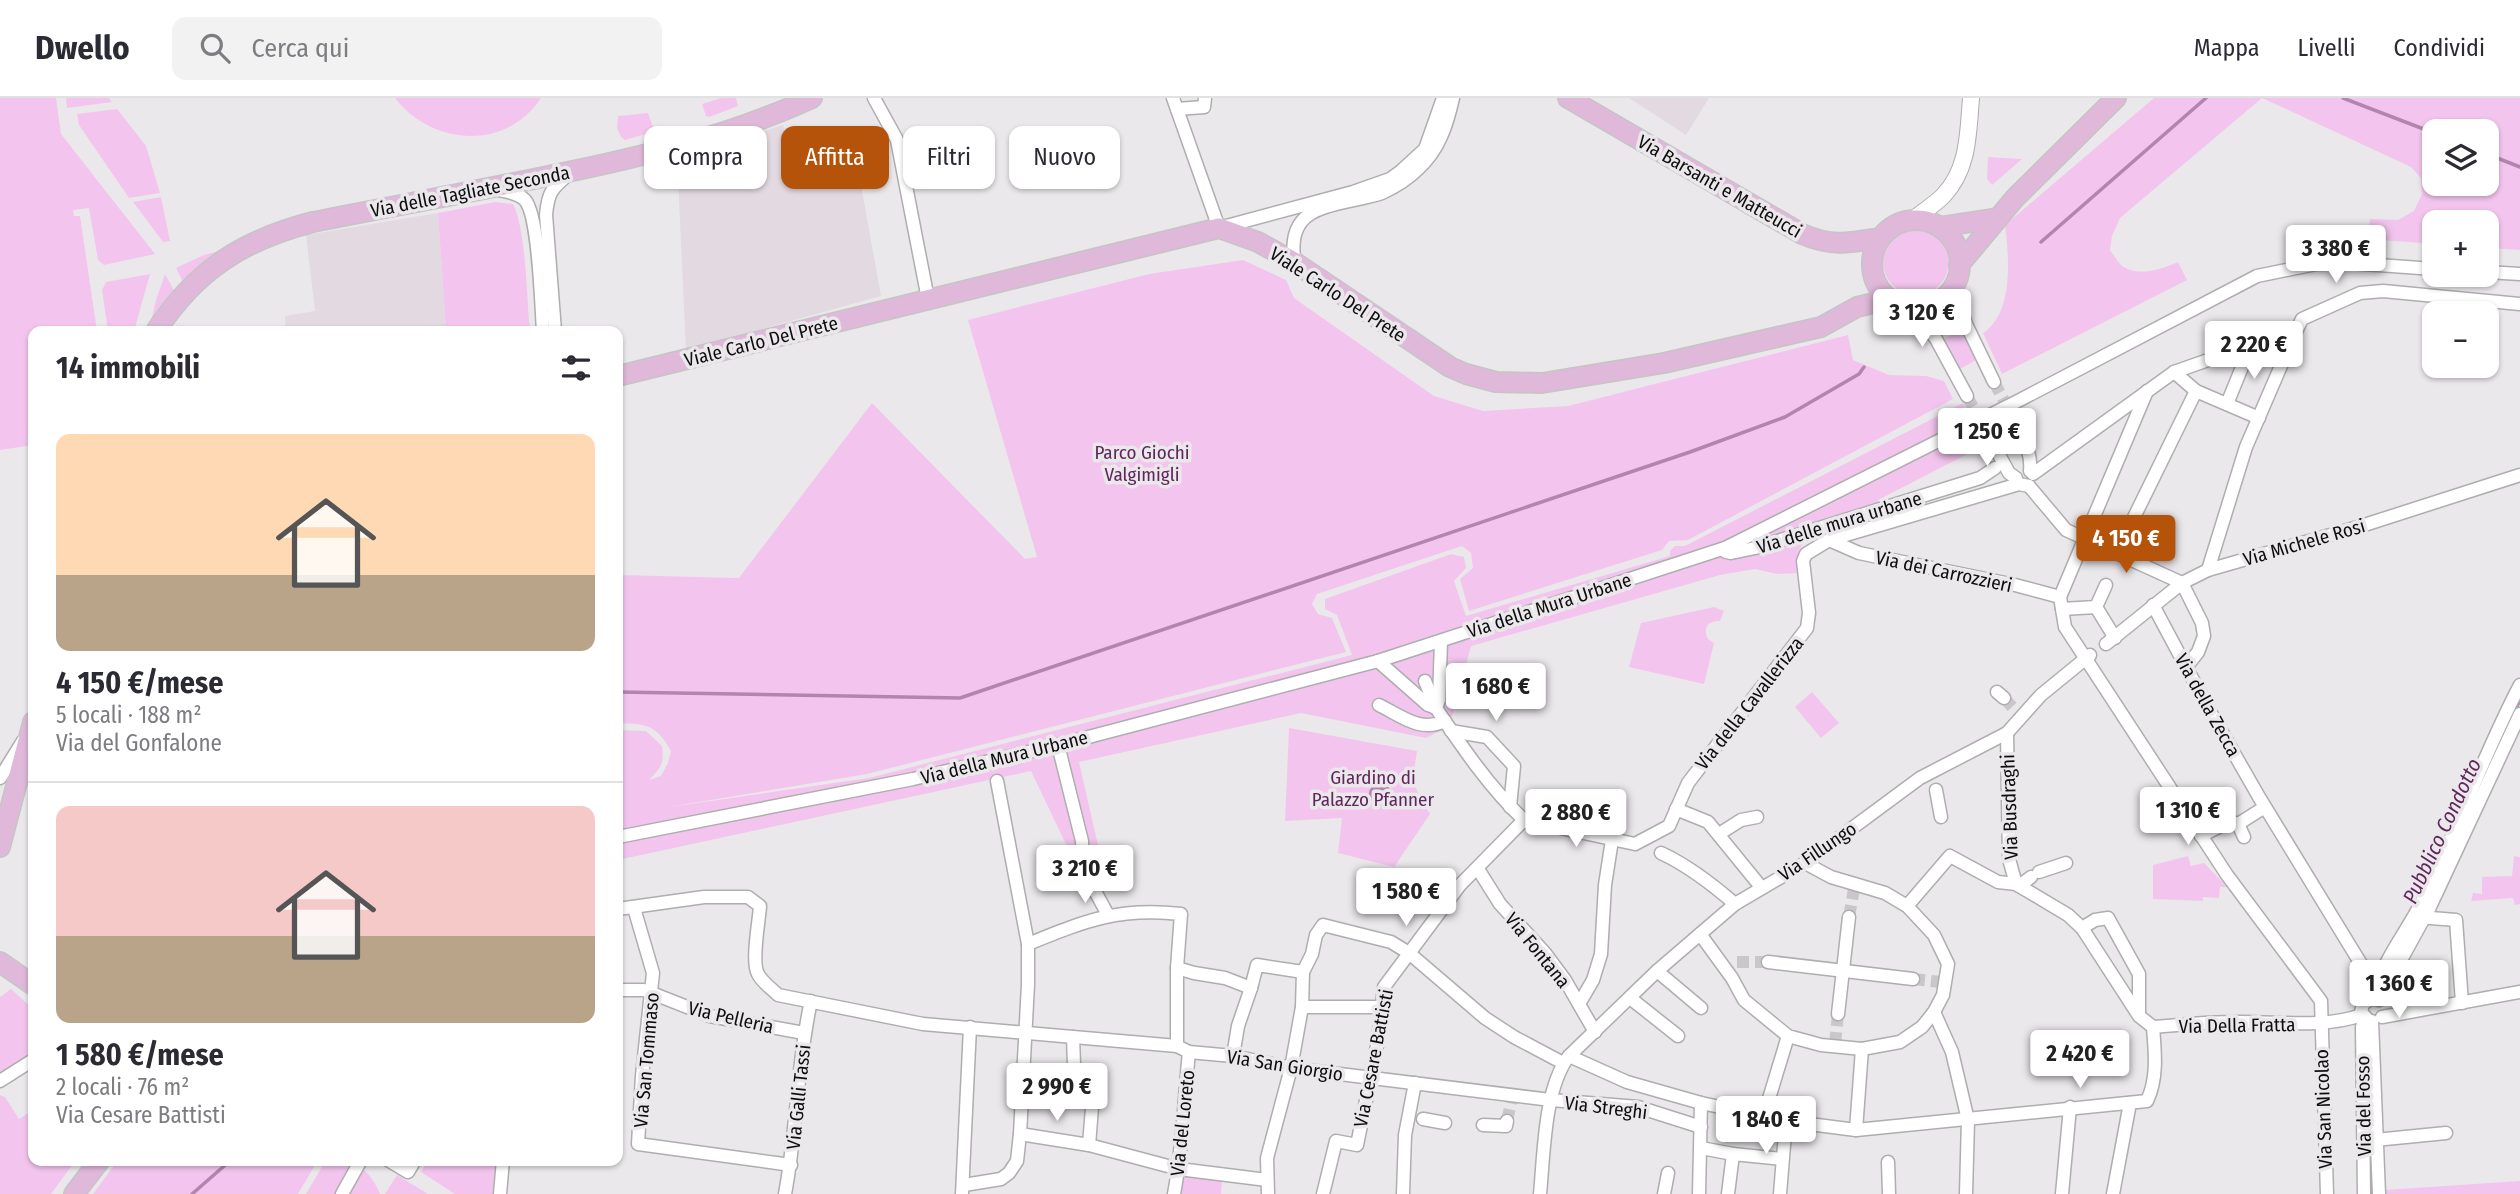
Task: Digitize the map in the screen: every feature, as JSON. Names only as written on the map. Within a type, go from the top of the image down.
[{"type":"main road","name":"Via delle Tagliate Seconda","points":[[160,326],[185,293],[212,267],[271,234],[313,222],[604,166],[706,139],[783,105],[812,98]]},
{"type":"main road","name":"Via Barsanti e Matteucci","points":[[1568,98],[1802,234],[1822,242],[1840,244],[1881,238]]},
{"type":"main road","points":[[1957,274],[1958,253],[1953,242],[1939,227],[1926,221],[1913,220],[1896,225],[1881,238],[1873,254],[1872,269],[1879,287],[1890,299],[1912,307],[1937,302],[1949,292],[1957,274],[1998,218],[2116,98]]},
{"type":"main road","points":[[1939,227],[1998,218]]},
{"type":"main road","name":"Viale Carlo Del Prete","points":[[623,375],[1219,228],[1258,242],[1294,262],[1450,367],[1480,378],[1518,384],[1542,383],[1664,363],[1821,327],[1857,307],[1890,299]]},
{"type":"main road","points":[[0,847],[28,743]]},
{"type":"main road","points":[[0,962],[28,982]]},
{"type":"main road","points":[[74,1194],[95,1166]]},
{"type":"street","points":[[874,98],[897,140],[928,299]]},
{"type":"street","points":[[1205,98],[1204,107],[1175,103],[1219,228],[1353,192],[1390,179],[1425,149],[1443,98]]},
{"type":"street","points":[[1294,262],[1294,238],[1300,223],[1308,215],[1381,193],[1420,168],[1439,143],[1453,98]]},
{"type":"street","points":[[1913,220],[1946,192],[1963,165],[1971,98]]},
{"type":"street","points":[[555,326],[547,198],[554,187],[572,171]]},
{"type":"street","points":[[487,188],[515,194],[524,199],[529,207],[535,237],[543,326]]},
{"type":"street","name":"Via della Mura Urbane","points":[[623,836],[913,779],[1058,745],[1378,661],[1725,548],[2021,400],[2257,276],[2316,264],[2350,263],[2422,268]]},
{"type":"street","points":[[2499,273],[2520,274]]},
{"type":"street","points":[[1957,274],[1966,324],[1994,382]]},
{"type":"street","points":[[2208,570],[2246,447],[2302,319],[2360,293],[2383,291],[2520,304]]},
{"type":"street","points":[[1912,307],[1936,339],[1967,396]]},
{"type":"street","name":"Via della Cavallerizza","points":[[1676,808],[1688,783],[1807,628],[1809,613],[1802,561],[1806,554],[1829,540],[2025,479],[2174,372],[2251,345],[2293,338]]},
{"type":"street","points":[[2227,404],[2251,345]]},
{"type":"street","points":[[2174,372],[2196,391],[2259,418]]},
{"type":"street","points":[[2087,657],[2065,627],[2061,603],[2084,536],[2152,387]]},
{"type":"street","points":[[2117,552],[2196,391]]},
{"type":"street","points":[[2014,419],[2031,460],[2025,479]]},
{"type":"street","points":[[1987,433],[2009,473],[2025,479],[2066,530],[2182,583],[2202,623],[2204,636],[2199,652],[2187,666]]},
{"type":"street","name":"Via delle mura urbane","points":[[1725,548],[1726,552],[1731,553],[1755,548],[1956,486],[1980,478],[1995,468]]},
{"type":"street","name":"Via Michele Rosi","points":[[2096,607],[2110,641],[2182,583],[2208,570],[2358,527],[2520,475]]},
{"type":"street","points":[[1956,486],[1961,501]]},
{"type":"street","name":"Via dei Carrozzieri","points":[[1829,540],[1859,553],[2015,585],[2061,603],[2096,607]]},
{"type":"street","points":[[2096,607],[2106,585]]},
{"type":"street","name":"Via della Zecca","points":[[2153,605],[2265,807],[2361,964],[2377,982]]},
{"type":"street","points":[[1436,708],[1439,700],[1441,640]]},
{"type":"street","name":"Via Fillungo","points":[[1566,1059],[1657,971],[1735,904],[1805,863],[1870,813],[1934,779],[2007,733],[2019,714],[2087,657]]},
{"type":"street","name":"Via San Nicolao","points":[[2087,657],[2227,875],[2321,1001],[2327,1194]]},
{"type":"street","points":[[1378,661],[1428,705],[1436,708]]},
{"type":"street","points":[[1425,681],[1436,708],[1448,726],[1510,807],[1524,820],[1635,844],[1669,826],[1676,808],[1703,818],[1761,887]]},
{"type":"street","points":[[2377,999],[2419,917],[2504,731],[2520,685]]},
{"type":"street","points":[[1379,705],[1420,726],[1448,726],[1487,737],[1514,766],[1510,807]]},
{"type":"street","points":[[2504,731],[2520,714]]},
{"type":"street","points":[[0,778],[28,732]]},
{"type":"street","name":"Via Busdraghi","points":[[2007,733],[2009,859],[2017,885],[2068,915],[2082,928],[2139,1016],[2153,1027]]},
{"type":"street","points":[[1028,944],[1108,915],[1083,869],[1082,841],[1058,745]]},
{"type":"street","points":[[1934,779],[1941,817]]},
{"type":"street","points":[[970,1027],[963,1189],[1001,1179],[1009,1173],[1017,1160],[1020,1134],[1028,944],[997,781]]},
{"type":"street","points":[[2238,824],[2265,807]]},
{"type":"street","points":[[1719,834],[1741,820],[1757,817]]},
{"type":"street","name":"Via Cesare Battisti","points":[[1323,1194],[1336,1140],[1357,1145],[1371,1077],[1384,987],[1460,885],[1524,820]]},
{"type":"street","points":[[2201,836],[2230,821],[2238,824],[2244,837]]},
{"type":"street","points":[[1578,1004],[1592,980],[1601,954],[1605,885],[1612,840]]},
{"type":"street","points":[[1661,853],[1683,863],[1735,904]]},
{"type":"street","points":[[1907,906],[1950,856],[1998,882],[2017,885],[2035,874],[2066,863]]},
{"type":"street","points":[[1700,934],[1732,978],[1744,1000],[1788,1035],[1862,1049],[1900,1042],[1922,1027],[1943,995],[1948,964],[1934,935],[1907,906],[1885,893],[1855,887],[1805,863]]},
{"type":"street","name":"Via Fontana","points":[[1478,869],[1500,904],[1545,953],[1565,980],[1595,1032]]},
{"type":"street","name":"Via San Giorgio","points":[[634,908],[704,897],[748,897],[760,906],[757,973],[778,995],[923,1024],[1183,1049],[1291,1068],[1551,1100]]},
{"type":"street","points":[[623,909],[634,908]]},
{"type":"street","name":"Via San Tommaso","points":[[634,908],[653,974],[638,1144],[791,1165]]},
{"type":"street","name":"Via del Loreto","points":[[1108,915],[1153,911],[1181,914],[1177,968],[1183,1049],[1179,1169],[1174,1194]]},
{"type":"street","points":[[1838,1014],[1849,917]]},
{"type":"street","points":[[2377,999],[2368,999],[2363,1004],[2370,1018],[2384,1006],[2377,999],[2377,982],[2419,917]]},
{"type":"street","points":[[2419,917],[2456,920],[2462,1003]]},
{"type":"street","points":[[2082,928],[2095,920],[2108,918],[2139,974],[2139,1016]]},
{"type":"street","points":[[1268,1194],[1267,1157],[1291,1068],[1302,1007],[1303,972],[1322,925],[1391,942],[1451,987],[1472,1009],[1514,1037],[1566,1059],[1627,1082],[1701,1103],[1786,1121],[1856,1130],[2147,1101],[2155,1070],[2153,1027]]},
{"type":"street","points":[[1720,961],[1737,962]]},
{"type":"street","points":[[1768,962],[1913,979]]},
{"type":"street","points":[[1233,1056],[1238,1026],[1258,965],[1303,972]]},
{"type":"street","points":[[1177,968],[1225,978],[1251,988]]},
{"type":"street","points":[[1657,971],[1701,1008]]},
{"type":"street","name":"Via Pelleria","points":[[623,990],[644,990],[709,1016],[804,1033]]},
{"type":"street","name":"Via Della Fratta","points":[[2153,1027],[2234,1022],[2320,1024],[2520,992]]},
{"type":"street","points":[[1630,998],[1678,1036]]},
{"type":"street","name":"Via Galli Tassi","points":[[785,1194],[791,1165],[804,1033],[811,1001]]},
{"type":"street","points":[[1302,1007],[1381,1007]]},
{"type":"street","points":[[1934,1012],[1952,1052],[1968,1120],[1966,1194]]},
{"type":"street","name":"Via del Fosso","points":[[2370,1018],[2379,1194]]},
{"type":"street","name":"Via del Fosso","points":[[2364,1194],[2362,1027],[2370,1018]]},
{"type":"street","points":[[1764,1115],[1788,1035]]},
{"type":"street","points":[[1073,1037],[1074,1065],[1093,1095],[1089,1144]]},
{"type":"street","points":[[1856,1130],[1862,1049]]},
{"type":"street","points":[[1540,1194],[1551,1100],[1566,1059]]},
{"type":"street","points":[[0,1081],[28,1063]]},
{"type":"street","points":[[1403,1194],[1405,1135],[1415,1117],[1415,1083]]},
{"type":"street","name":"Via Streghi","points":[[1551,1100],[1638,1107],[1701,1127]]},
{"type":"street","points":[[1699,1194],[1701,1103]]},
{"type":"street","points":[[2113,1194],[2130,1103]]},
{"type":"street","points":[[2062,1194],[2070,1107]]},
{"type":"street","points":[[1415,1117],[1445,1123]]},
{"type":"street","points":[[1483,1125],[1506,1126],[1507,1121]]},
{"type":"street","points":[[1780,1194],[1786,1121]]},
{"type":"street","points":[[2375,1140],[2446,1133]]},
{"type":"street","points":[[1020,1134],[1089,1144],[1179,1169],[1267,1180]]},
{"type":"street","points":[[1700,1148],[1782,1159]]},
{"type":"street","points":[[1728,1194],[1733,1154]]},
{"type":"street","points":[[1888,1162],[1889,1194]]},
{"type":"street","points":[[342,1194],[358,1166]]},
{"type":"street","points":[[398,1166],[408,1172],[412,1166]]},
{"type":"street","points":[[500,1194],[502,1166]]},
{"type":"street","points":[[1664,1194],[1668,1173]]},
{"type":"shaded area","points":[[1629,98],[1709,98],[1686,135]]},
{"type":"shaded area","points":[[783,125],[781,189],[862,189],[881,296],[686,350],[679,189],[767,189],[767,130]]},
{"type":"shaded area","points":[[438,213],[446,326],[286,326],[285,316],[315,311],[306,235]]},
{"type":"shaded area","points":[[1380,783],[1388,786],[1391,794],[1388,802],[1380,805],[1372,802],[1369,794],[1372,786]]},
{"type":"green space","points":[[0,98],[56,98],[61,134],[155,254],[104,265],[98,260],[89,208],[73,210],[74,216],[80,216],[96,326],[28,326],[28,446],[0,450]]},
{"type":"green space","points":[[66,98],[109,98],[112,102],[67,108]]},
{"type":"green space","points":[[395,98],[541,98],[526,115],[509,127],[489,134],[469,136],[448,133],[429,126],[410,114]]},
{"type":"green space","points":[[721,98],[736,98],[738,106],[706,116],[702,104]]},
{"type":"green space","points":[[2154,98],[2262,98],[2120,218],[2112,236],[2110,250],[2127,269],[2150,271],[2178,262],[2187,280],[2002,374],[1983,333],[1993,324],[2005,298],[2008,253],[2005,225]]},
{"type":"green space","points":[[2262,98],[2520,98],[2520,250],[2499,249],[2499,210],[2422,210],[2422,243],[2368,239],[2370,219],[2398,220],[2414,211],[2422,194],[2421,178],[2411,167]]},
{"type":"green space","points":[[117,109],[146,146],[160,193],[129,198],[79,125],[77,114]]},
{"type":"green space","points":[[648,113],[653,126],[644,126],[644,134],[625,140],[617,128],[618,116]]},
{"type":"green space","points":[[1988,157],[2022,159],[1992,185],[1987,179]]},
{"type":"green space","points":[[161,197],[170,241],[163,242],[133,202]]},
{"type":"green space","points":[[495,202],[513,204],[521,230],[530,326],[446,326],[438,213]]},
{"type":"green space","points":[[1916,229],[1929,231],[1944,244],[1949,262],[1947,275],[1934,290],[1916,295],[1903,293],[1888,280],[1883,262],[1885,249],[1898,234]]},
{"type":"green space","points":[[223,250],[185,286],[176,268],[204,255]]},
{"type":"green space","name":"Parco Giochi Valgimigli","points":[[1243,260],[1286,280],[1294,298],[1434,396],[1483,411],[1568,406],[1848,335],[1853,360],[1889,375],[1926,376],[1944,381],[1953,399],[1688,540],[1669,541],[1662,550],[1469,611],[1460,579],[1473,568],[1471,553],[1462,546],[1317,594],[1312,604],[1318,614],[1332,618],[1346,652],[867,774],[669,807],[869,778],[1352,655],[1337,615],[1325,609],[1325,599],[1451,554],[1464,557],[1466,568],[1454,581],[1466,616],[1670,556],[1670,551],[1675,546],[1685,546],[1963,403],[1981,436],[1981,447],[1878,500],[1883,516],[1805,542],[1798,553],[1798,573],[1777,574],[1755,569],[1720,575],[1471,646],[1453,714],[1442,730],[1426,738],[1301,713],[1079,762],[1100,854],[1073,859],[1031,771],[623,859],[623,730],[646,731],[662,746],[661,765],[649,780],[661,776],[671,751],[660,735],[649,727],[623,723],[623,575],[739,578],[872,403],[1025,559],[1037,557],[968,320],[1149,274]]},
{"type":"green space","points":[[150,274],[135,326],[107,326],[102,290],[106,282]]},
{"type":"green space","points":[[165,274],[176,294],[150,326]]},
{"type":"green space","points":[[1954,301],[1960,322],[1937,333],[1926,316]]},
{"type":"green space","points":[[1964,329],[1978,359],[1960,369],[1943,339]]},
{"type":"green space","points":[[1714,607],[1724,611],[1720,621],[1712,622],[1706,628],[1708,639],[1714,643],[1704,684],[1629,667],[1641,623]]},
{"type":"green space","points":[[1812,692],[1839,723],[1821,738],[1795,707]]},
{"type":"green space","name":"Giardino di Palazzo Pfanner","points":[[1289,728],[1417,751],[1415,784],[1430,814],[1394,867],[1338,853],[1342,818],[1285,821]]},
{"type":"green space","points":[[2188,856],[2191,866],[2204,863],[2227,887],[2220,887],[2219,898],[2203,897],[2203,901],[2153,899],[2153,865]]},
{"type":"green space","points":[[2514,856],[2520,857],[2520,904],[2515,905],[2513,898],[2471,901],[2473,893],[2482,894],[2482,877],[2512,876]]},
{"type":"green space","points":[[11,989],[28,1004],[28,1055],[0,1072],[0,997]]},
{"type":"green space","points":[[0,1095],[5,1097],[19,1119],[28,1113],[28,1166],[72,1166],[51,1194],[0,1194]]},
{"type":"green space","points":[[114,1166],[314,1166],[298,1194],[93,1194]]},
{"type":"green space","points":[[322,1166],[358,1166],[371,1178],[380,1194],[306,1194]]},
{"type":"green space","points":[[424,1166],[496,1166],[494,1194],[455,1194],[421,1172]]},
{"type":"green space","points":[[1183,1174],[1222,1179],[1221,1194],[1180,1194]]},
{"type":"green space","points":[[397,1175],[428,1194],[385,1194]]},
{"type":"green space","points":[[2520,1181],[2520,1194],[2384,1194],[2384,1190]]},
{"type":"waterway","points":[[2041,242],[2206,98]]},
{"type":"waterway","points":[[2343,98],[2422,128]]},
{"type":"waterway","points":[[2499,159],[2520,167]]},
{"type":"waterway","points":[[623,692],[960,698],[1690,452],[1785,417],[1859,374],[1864,367]]},
{"type":"waterway","name":"Pubblico Condotto","points":[[2486,771],[2520,700]]},
{"type":"waterway","points":[[192,1194],[224,1166]]},
{"type":"waterway","name":"Pubblico Condotto","points":[[2370,1183],[2371,1194]]},
{"type":"tunnel","points":[[1994,382],[2014,419]]},
{"type":"tunnel","points":[[1967,396],[1987,433]]},
{"type":"tunnel","points":[[2004,698],[2016,711]]},
{"type":"tunnel","points":[[1849,917],[1854,889]]},
{"type":"tunnel","points":[[1737,962],[1768,962]]},
{"type":"tunnel","points":[[1913,979],[1941,982]]},
{"type":"tunnel","points":[[1835,1044],[1838,1014]]},
{"type":"tunnel","points":[[1507,1121],[1512,1098]]}]
